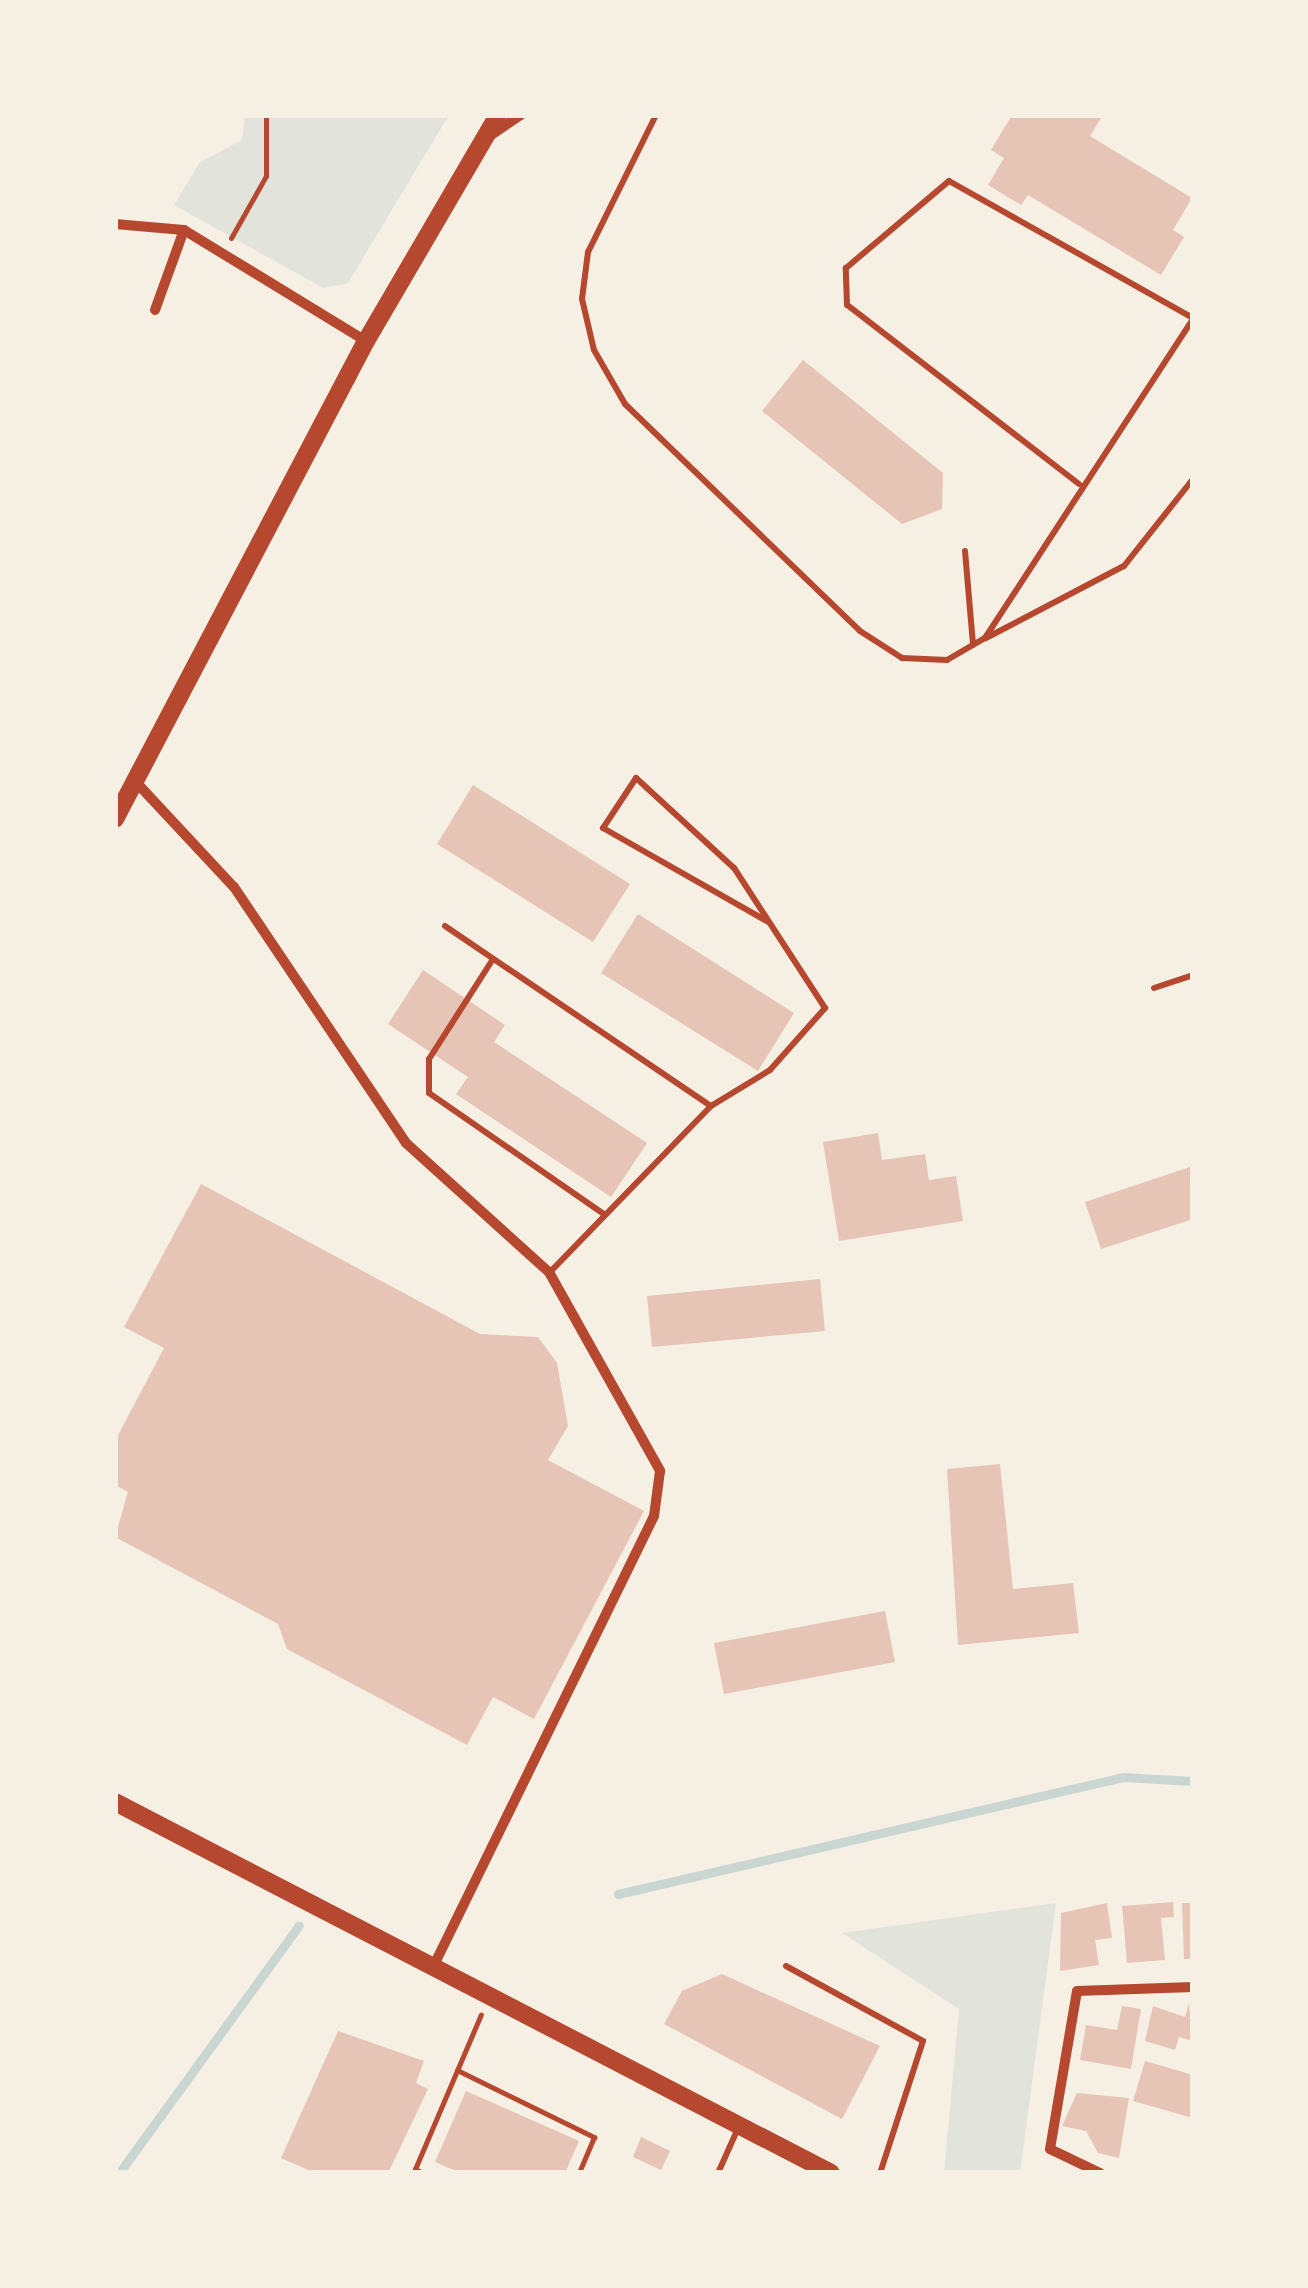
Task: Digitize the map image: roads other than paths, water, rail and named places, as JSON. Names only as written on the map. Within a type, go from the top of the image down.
[{"type":"street","points":[[115,819],[366,341],[498,115]]},
{"type":"street","points":[[482,141],[521,115]]},
{"type":"street","points":[[115,224],[184,230],[366,341]]},
{"type":"street","points":[[155,310],[184,230]]},
{"type":"street","points":[[135,781],[234,888],[406,1143],[549,1272],[660,1471],[654,1516],[436,1964]]},
{"type":"street","points":[[115,1802],[436,1964],[831,2173]]},
{"type":"street","points":[[1100,2173],[1050,2149],[1077,1991],[1193,1987]]},
{"type":"lane","points":[[656,115],[588,252],[582,299],[609,381],[876,644],[902,658],[948,660],[1124,566],[1193,479]]},
{"type":"lane","points":[[985,638],[1079,484],[1193,318],[949,180],[846,268],[847,305],[1079,484]]},
{"type":"lane","points":[[964,552],[974,645]]},
{"type":"lane","points":[[549,1272],[710,1106],[770,1070],[825,1008],[734,868],[636,778],[603,828],[767,921]]},
{"type":"lane","points":[[444,926],[710,1106]]},
{"type":"lane","points":[[493,959],[428,1059],[429,1093],[604,1214]]},
{"type":"lane","points":[[1154,988],[1193,975]]},
{"type":"lane","points":[[786,1966],[922,2041],[880,2173]]},
{"type":"lane","points":[[718,2173],[740,2125]]},
{"type":"waterway","points":[[618,1894],[1123,1777],[1193,1781]]},
{"type":"waterway","points":[[119,2173],[299,1925]]}]
